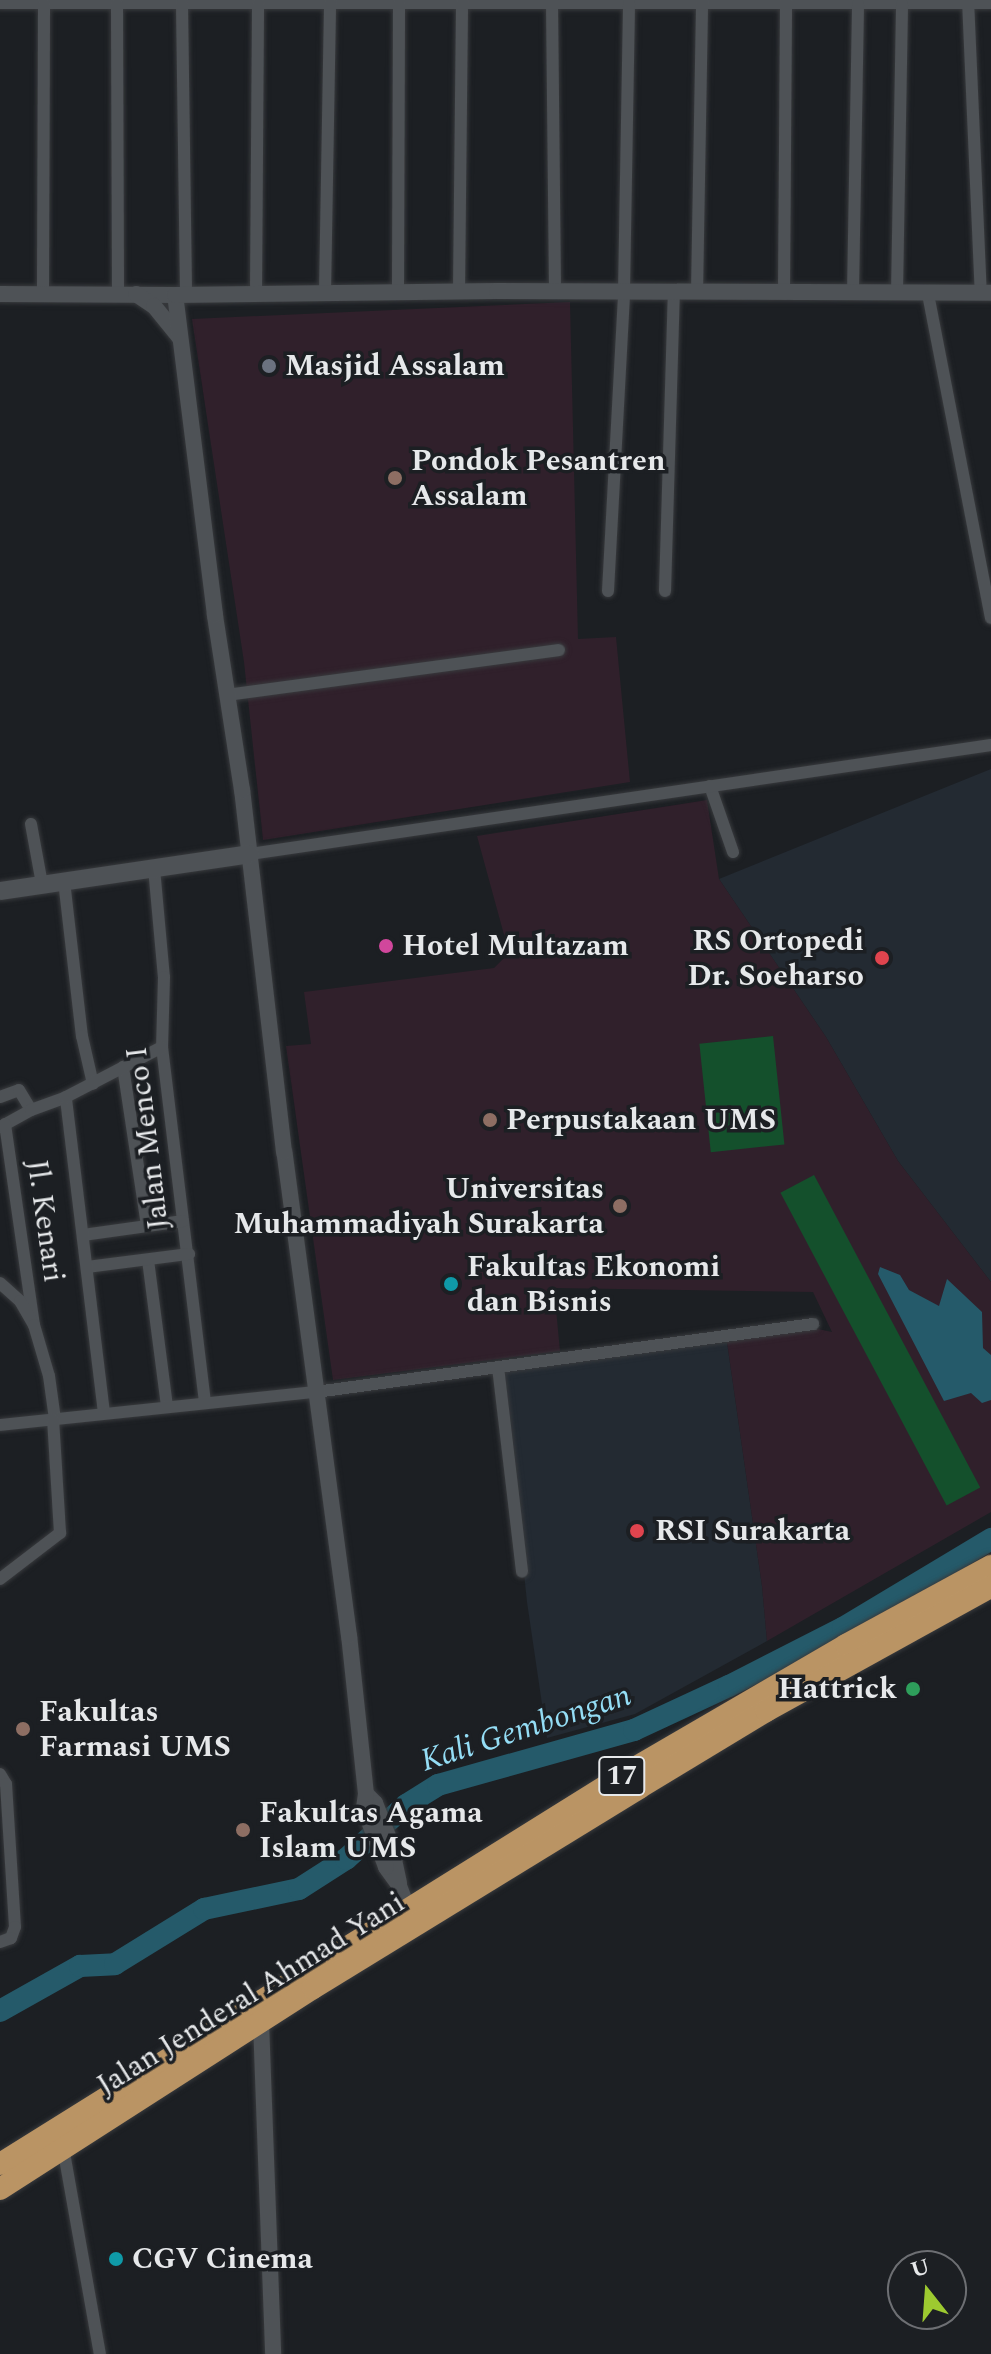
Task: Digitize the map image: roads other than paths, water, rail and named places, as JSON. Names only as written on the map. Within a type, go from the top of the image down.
[{"type":"highway","name":"Jalan Jenderal Ahmad Yani","points":[[0,2189],[51,2147],[755,1697],[991,1566]]},
{"type":"highway","name":"Jalan Jenderal Ahmad Yani","points":[[0,2164],[51,2147],[261,2022],[411,1918],[766,1711],[991,1587]]},
{"type":"main road","points":[[0,891],[250,854]]},
{"type":"street","points":[[459,292],[462,2]]},
{"type":"street","points":[[552,2],[555,291]]},
{"type":"street","points":[[697,293],[702,2]]},
{"type":"street","points":[[784,293],[786,2]]},
{"type":"street","points":[[0,294],[555,291],[986,293],[968,2]]},
{"type":"street","points":[[0,3],[991,3]]},
{"type":"street","points":[[325,293],[330,3]]},
{"type":"street","points":[[398,292],[399,3]]},
{"type":"street","points":[[608,591],[624,292],[629,3]]},
{"type":"street","points":[[43,294],[44,4]]},
{"type":"street","points":[[117,4],[118,294]]},
{"type":"street","points":[[182,4],[180,338],[250,854],[366,1794],[382,1840],[397,1863],[399,1885],[411,1918]]},
{"type":"street","points":[[256,295],[258,4]]},
{"type":"street","points":[[853,293],[858,4]]},
{"type":"street","points":[[897,293],[902,4]]},
{"type":"street","points":[[665,591],[674,293]]},
{"type":"street","points":[[136,294],[154,306],[180,338]]},
{"type":"street","points":[[928,294],[991,618]]},
{"type":"street","points":[[227,695],[559,650]]},
{"type":"street","points":[[250,854],[991,745]]},
{"type":"street","points":[[710,786],[733,852]]},
{"type":"street","points":[[31,824],[42,884]]},
{"type":"street","name":"Jalan Menco I","points":[[154,868],[164,977],[162,1047],[205,1401]]},
{"type":"street","points":[[64,881],[82,1036],[93,1084]]},
{"type":"street","points":[[2,1126],[93,1084],[162,1047]]},
{"type":"street","points":[[123,1067],[147,1226]]},
{"type":"street","points":[[0,1097],[17,1090],[25,1096],[31,1110]]},
{"type":"street","points":[[66,1097],[104,1413]]},
{"type":"street","name":"Jl. Kenari","points":[[2,1126],[34,1325]]},
{"type":"street","points":[[83,1235],[183,1221]]},
{"type":"street","points":[[87,1267],[189,1254]]},
{"type":"street","points":[[148,1260],[167,1406]]},
{"type":"street","points":[[0,1283],[20,1301],[34,1325],[49,1376],[60,1533],[0,1579]]},
{"type":"street","points":[[0,1425],[205,1401],[316,1392],[813,1324]]},
{"type":"street","points":[[498,1367],[522,1572]]},
{"type":"street","points":[[0,1774],[7,1797],[15,1927],[11,1938],[0,1942]]},
{"type":"street","points":[[261,2022],[273,2354]]},
{"type":"street","points":[[51,2147],[100,2354]]},
{"type":"water","points":[[880,1267],[900,1275],[909,1290],[939,1306],[947,1279],[982,1312],[983,1348],[991,1355],[991,1400],[982,1403],[971,1393],[944,1401],[878,1274]]},
{"type":"waterway","name":"Kali Gembongan","points":[[0,2011],[80,1966],[115,1964],[204,1909],[299,1889],[346,1859],[406,1805],[438,1785],[634,1730],[729,1686],[843,1628],[991,1539]]},
{"type":"place","name":"Masjid Assalam","points":[[269,366]]},
{"type":"place","name":"Pondok Pesantren Assalam","points":[[395,478]]},
{"type":"place","name":"Hotel Multazam","points":[[386,946]]},
{"type":"place","name":"RS Ortopedi Dr. Soeharso","points":[[882,958]]},
{"type":"place","name":"Perpustakaan UMS","points":[[490,1120]]},
{"type":"place","name":"Universitas Muhammadiyah Surakarta","points":[[620,1206]]},
{"type":"place","name":"Fakultas Ekonomi dan Bisnis","points":[[451,1284]]},
{"type":"place","name":"RSI Surakarta","points":[[637,1531]]},
{"type":"place","name":"Hattrick","points":[[913,1689]]},
{"type":"place","name":"Fakultas Farmasi UMS","points":[[23,1729]]},
{"type":"place","name":"Fakultas Agama Islam UMS","points":[[243,1830]]},
{"type":"place","name":"CGV Cinema","points":[[116,2259]]}]
